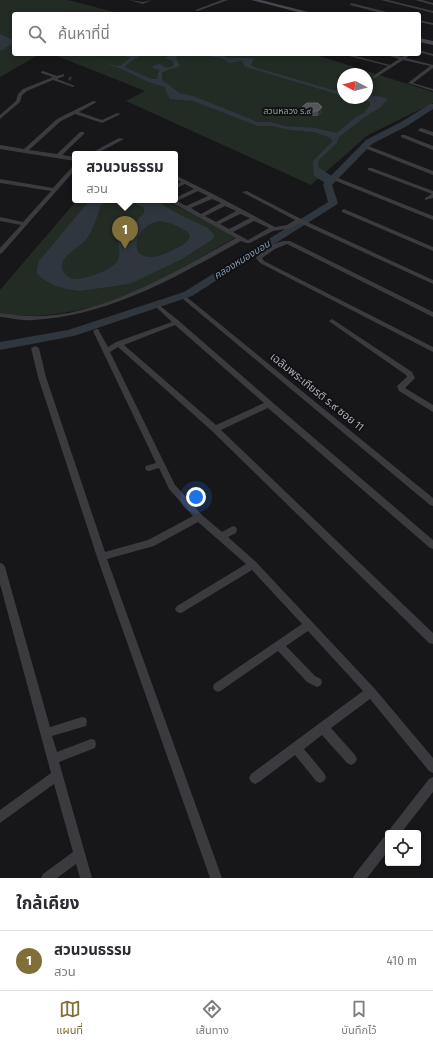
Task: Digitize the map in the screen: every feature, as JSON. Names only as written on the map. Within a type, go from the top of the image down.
[{"type":"main road","points":[[254,0],[300,12]]},
{"type":"main road","points":[[260,0],[310,12]]},
{"type":"main road","points":[[421,40],[431,42]]},
{"type":"street","points":[[131,0],[143,3],[150,0]]},
{"type":"street","points":[[197,10],[226,0]]},
{"type":"street","points":[[417,0],[433,4]]},
{"type":"street","points":[[385,2],[433,12]]},
{"type":"street","points":[[361,3],[353,5],[386,12]]},
{"type":"street","points":[[400,8],[405,5]]},
{"type":"street","points":[[371,9],[377,7]]},
{"type":"street","points":[[417,12],[422,9]]},
{"type":"street","points":[[425,22],[433,18]]},
{"type":"street","points":[[421,21],[433,24]]},
{"type":"street","points":[[421,46],[431,42]]},
{"type":"street","points":[[421,52],[433,55]]},
{"type":"street","points":[[351,56],[391,66]]},
{"type":"street","points":[[394,56],[433,66]]},
{"type":"street","points":[[375,77],[406,56]]},
{"type":"street","points":[[433,66],[410,83],[433,90]]},
{"type":"street","points":[[43,72],[74,86]]},
{"type":"street","points":[[0,118],[18,101],[20,94],[25,90],[56,79],[62,75]]},
{"type":"street","points":[[56,79],[70,79],[67,84]]},
{"type":"street","points":[[25,151],[59,120],[95,102]]},
{"type":"street","points":[[74,112],[102,122],[119,114]]},
{"type":"street","points":[[421,130],[433,134]]},
{"type":"street","points":[[58,156],[82,133]]},
{"type":"street","points":[[403,136],[433,148]]},
{"type":"street","points":[[98,151],[121,139]]},
{"type":"street","points":[[0,147],[72,158]]},
{"type":"street","points":[[369,148],[433,173]]},
{"type":"street","points":[[370,169],[433,194],[428,199]]},
{"type":"street","points":[[0,252],[72,170]]},
{"type":"street","points":[[178,178],[255,218],[272,229],[279,230],[289,228],[303,222]]},
{"type":"street","points":[[338,180],[433,218]]},
{"type":"street","points":[[0,181],[54,190]]},
{"type":"street","points":[[178,186],[186,182]]},
{"type":"street","points":[[178,198],[198,189]]},
{"type":"street","points":[[245,192],[303,222],[433,282]]},
{"type":"street","points":[[187,208],[213,196]]},
{"type":"street","points":[[176,203],[248,242],[272,229]]},
{"type":"street","points":[[201,216],[226,203]]},
{"type":"street","points":[[216,224],[240,211]]},
{"type":"street","points":[[344,211],[433,249]]},
{"type":"street","points":[[230,231],[255,218]]},
{"type":"street","points":[[0,219],[25,224]]},
{"type":"street","points":[[0,315],[34,318],[61,315],[91,309],[120,300],[154,285],[241,238]]},
{"type":"street","points":[[433,315],[288,242],[279,244],[264,253],[259,258],[262,262],[433,350]]},
{"type":"street","name":"เฉลิมพระเกียรติ ร.๙ ซอย 11","points":[[186,299],[433,503]]},
{"type":"street","points":[[159,306],[268,404],[433,545]]},
{"type":"street","points":[[332,321],[409,374],[411,378],[401,386],[402,389],[433,409]]},
{"type":"street","points":[[106,351],[119,344],[177,322]]},
{"type":"street","points":[[96,330],[172,487],[199,517],[253,565],[370,692],[433,767]]},
{"type":"street","points":[[119,344],[215,429],[433,640]]},
{"type":"street","points":[[36,348],[42,377],[102,557],[216,878]]},
{"type":"street","points":[[215,429],[268,404]]},
{"type":"street","points":[[149,468],[161,464]]},
{"type":"street","points":[[102,557],[150,543],[199,517]]},
{"type":"street","points":[[221,537],[233,530]]},
{"type":"street","points":[[180,609],[253,565]]},
{"type":"street","points":[[0,567],[86,878]]},
{"type":"street","points":[[218,687],[308,625]]},
{"type":"street","points":[[279,645],[312,679],[317,682]]},
{"type":"street","points":[[255,778],[370,692]]},
{"type":"street","points":[[46,732],[82,722]]},
{"type":"street","points":[[322,728],[351,759]]},
{"type":"street","points":[[53,759],[91,744]]},
{"type":"street","points":[[296,748],[320,777]]},
{"type":"street","points":[[0,817],[58,775]]},
{"type":"street","points":[[396,830],[433,783]]},
{"type":"street","points":[[359,878],[385,845]]},
{"type":"street","points":[[47,878],[80,854]]},
{"type":"green space","points":[[0,0],[68,0],[114,12],[12,12],[12,56],[37,56],[0,77]]},
{"type":"green space","name":"สวนหลวง ร.๙","points":[[57,56],[319,56],[357,68],[337,68],[337,104],[373,104],[373,73],[433,92],[433,103],[368,135],[311,185],[126,101],[145,91]]},
{"type":"green space","points":[[74,203],[171,203],[236,237],[137,292],[99,305],[78,310],[38,316],[0,313],[0,290]]},
{"type":"shaded area","points":[[0,34],[12,39],[12,44],[0,51]]},
{"type":"shaded area","points":[[86,56],[120,66],[130,58],[124,56],[140,56],[124,67],[152,79],[157,79],[160,70],[152,68],[153,66],[159,64],[164,67],[171,67],[173,66],[173,61],[165,58],[168,56],[177,56],[176,58],[180,66],[162,72],[162,80],[180,93],[196,97],[258,122],[271,122],[285,126],[315,128],[337,133],[356,117],[364,113],[370,104],[373,104],[373,96],[381,96],[388,99],[381,107],[339,137],[337,143],[318,161],[318,167],[335,178],[327,184],[314,176],[313,161],[332,142],[331,138],[314,132],[290,130],[272,126],[258,126],[193,101],[170,99],[165,87],[148,82],[122,69]]},
{"type":"shaded area","points":[[208,56],[254,58],[251,65],[254,67],[337,91],[337,94],[245,67],[242,61],[229,63],[221,58]]},
{"type":"shaded area","points":[[87,203],[105,203],[101,205],[93,228],[88,237],[63,261],[63,272],[72,279],[83,278],[96,274],[109,269],[117,262],[119,255],[118,243],[144,213],[144,208],[134,203],[160,203],[180,215],[208,228],[214,235],[213,239],[182,259],[132,283],[122,285],[79,291],[66,289],[53,285],[40,277],[37,273],[39,261]],"holes":[[[159,221],[174,225],[188,232],[190,237],[185,243],[158,256],[147,257],[140,253],[137,247],[137,240],[141,232],[149,225]]]},
{"type":"building","points":[[307,103],[318,103],[322,107],[318,111],[308,111],[302,107]]},
{"type":"waterway","name":"คลองหนองบอน","points":[[0,346],[70,333],[188,294],[333,203],[327,184],[335,178],[369,142],[404,124],[433,106]]},
{"type":"place","name":"สวนวนธรรม","points":[[125,249]]}]
